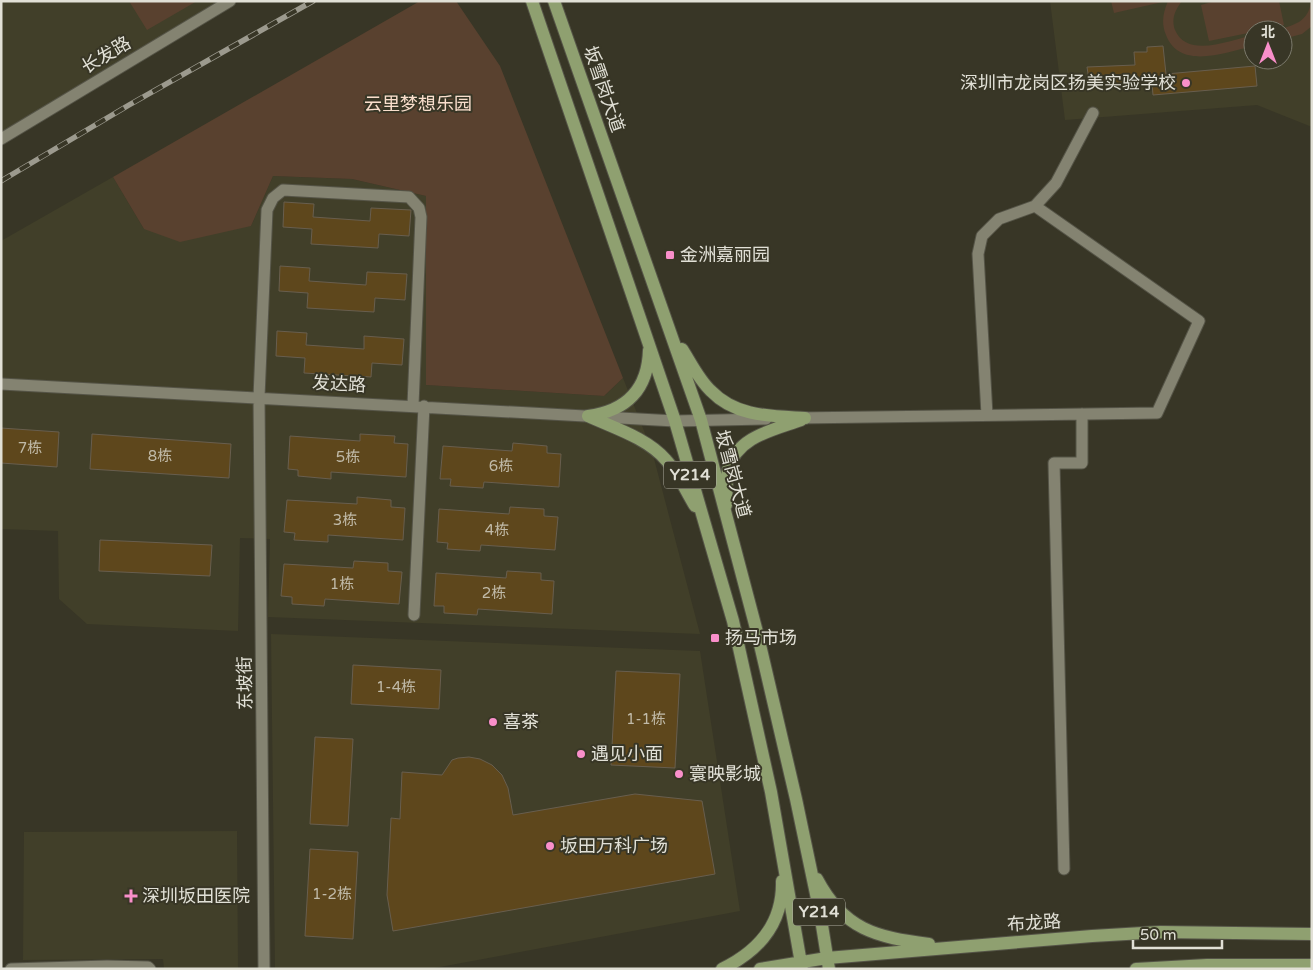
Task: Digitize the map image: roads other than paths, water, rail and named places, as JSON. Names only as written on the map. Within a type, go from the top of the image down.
[{"type":"main road","name":"Y214","points":[[532,1],[675,421],[704,521],[732,621],[771,792],[802,965]]},
{"type":"main road","name":"坂雪岗大道","points":[[554,1],[701,420],[757,632],[810,866],[828,963]]},
{"type":"main road","points":[[670,330],[709,390],[723,402],[738,410],[756,415],[806,418]]},
{"type":"main road","points":[[588,416],[616,409],[638,390],[645,377],[648,363],[649,349],[646,335]]},
{"type":"main road","points":[[588,416],[645,443],[661,454],[673,469],[704,521]]},
{"type":"main road","points":[[726,516],[728,471],[736,454],[753,437],[806,418]]},
{"type":"main road","points":[[722,969],[739,960],[758,944],[779,914],[782,891],[781,846]]},
{"type":"main road","points":[[810,866],[823,891],[839,912],[855,924],[872,933],[895,939],[952,947]]},
{"type":"main road","name":"布龙路","points":[[760,969],[828,963],[952,947],[1160,932],[1312,934]]},
{"type":"main road","points":[[1136,969],[1312,966]]},
{"type":"street","name":"长发路","points":[[1,139],[230,1]]},
{"type":"street","points":[[987,415],[978,254],[982,236],[999,219],[1035,206],[1056,184],[1093,113]]},
{"type":"street","name":"东坡街","points":[[264,969],[259,397],[268,210],[272,198],[283,190],[410,197],[419,208],[421,217],[414,615]]},
{"type":"street","name":"发达路","points":[[1,384],[675,421],[1157,413],[1199,320],[1035,206]]},
{"type":"street","points":[[1064,869],[1054,462],[1082,462],[1082,414]]},
{"type":"street","points":[[11,969],[107,966],[148,967],[150,969]]},
{"type":"railway","points":[[1,181],[129,105],[313,1]]},
{"type":"place","name":"深圳市龙岗区扬美实验学校","points":[[1186,83]]},
{"type":"place","name":"金洲嘉丽园","points":[[670,255]]},
{"type":"place","name":"扬马市场","points":[[715,638]]},
{"type":"place","name":"喜茶","points":[[493,722]]},
{"type":"place","name":"遇见小面","points":[[581,754]]},
{"type":"place","name":"寰映影城","points":[[679,774]]},
{"type":"place","name":"坂田万科广场","points":[[550,846]]},
{"type":"place","name":"深圳坂田医院","points":[[131,896]]},
{"type":"park label","name":"云里梦想乐园","points":[[418,104]]}]
